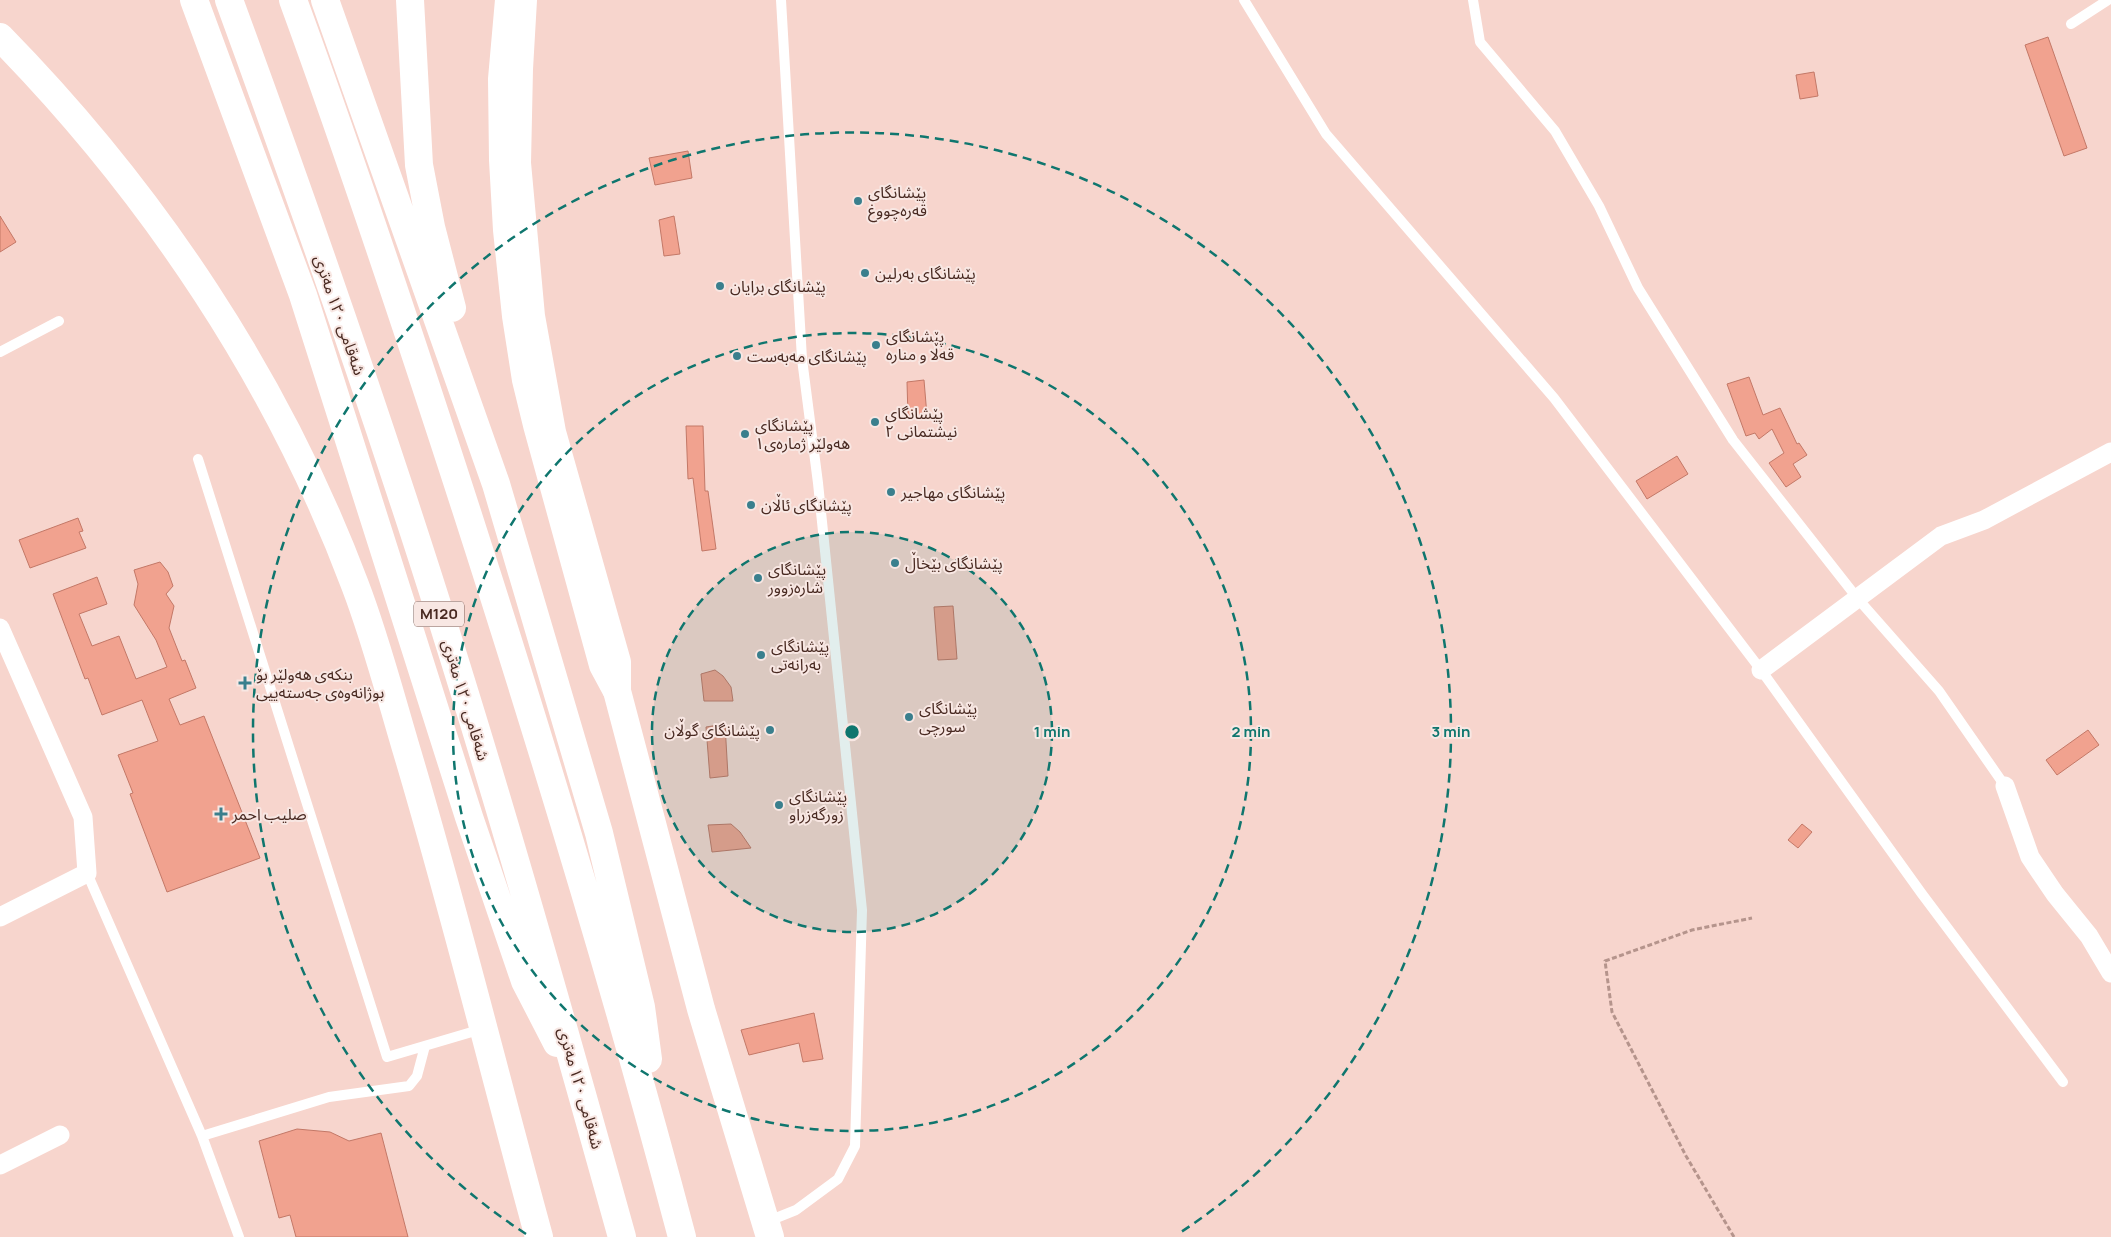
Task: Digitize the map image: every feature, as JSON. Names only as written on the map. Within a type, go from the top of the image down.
[{"type":"main road","points":[[194,0],[303,295],[469,817],[525,981],[540,1014],[577,1075]]},
{"type":"main road","name":"شەقامی ١٢٠ مەتری","points":[[229,0],[284,150],[399,488],[494,790],[622,1237]]},
{"type":"main road","points":[[292,0],[324,84],[430,397],[513,654],[583,881],[651,1118],[682,1237]]},
{"type":"main road","points":[[325,0],[496,484]]},
{"type":"main road","points":[[410,0],[419,165],[442,274],[496,484],[604,852],[641,1008],[649,1062],[651,1118]]},
{"type":"main road","points":[[509,0],[502,79],[504,169],[507,230],[526,380],[603,665],[618,691]]},
{"type":"main road","points":[[523,0],[517,163],[531,316],[552,432],[617,662],[618,691],[701,1009],[768,1230]]},
{"type":"main road","points":[[0,37],[40,78],[106,154],[171,239],[254,372],[295,447],[348,566],[379,651],[442,867],[459,943],[539,1237]]},
{"type":"main road","points":[[0,60],[94,165],[159,249],[242,383],[282,457],[343,595],[432,871],[459,943]]},
{"type":"street","points":[[1761,670],[1941,536],[1984,520],[2111,452]]},
{"type":"street","points":[[0,628],[83,817],[87,873],[0,917]]},
{"type":"street","points":[[2005,786],[2030,857],[2055,894],[2089,936],[2111,973]]},
{"type":"street","points":[[0,1165],[60,1135]]},
{"type":"lane","points":[[768,1230],[838,1179],[855,1146],[862,910],[818,483],[802,359],[781,0]]},
{"type":"lane","points":[[1244,0],[1326,134],[1554,398],[1761,670],[1922,894],[2063,1082]]},
{"type":"lane","points":[[1473,0],[1480,42],[1555,131],[1599,206],[1638,288],[1733,440],[1858,599],[1939,691],[2005,786]]},
{"type":"lane","points":[[2071,24],[2108,0]]},
{"type":"lane","points":[[0,352],[59,321]]},
{"type":"lane","points":[[198,459],[387,1058],[482,1029]]},
{"type":"lane","points":[[87,873],[202,1136],[239,1237]]},
{"type":"lane","points":[[202,1136],[329,1097],[409,1086],[417,1076],[425,1046]]},
{"type":"path","points":[[1734,1237],[1686,1156],[1612,1012],[1605,961],[1692,930],[1752,918]]},
{"type":"building","points":[[2048,37],[2087,148],[2064,156],[2025,45]]},
{"type":"building","points":[[1814,72],[1818,96],[1800,99],[1796,75]]},
{"type":"building","points":[[688,151],[692,178],[655,185],[649,158]]},
{"type":"building","points":[[0,216],[16,242],[0,252]]},
{"type":"building","points":[[674,216],[680,254],[664,256],[659,220]]},
{"type":"building","points":[[1749,377],[1763,415],[1780,408],[1797,444],[1799,443],[1807,455],[1793,464],[1801,477],[1786,487],[1769,463],[1784,453],[1772,429],[1759,439],[1755,433],[1746,436],[1727,384]]},
{"type":"building","points":[[924,380],[927,416],[908,417],[907,382]]},
{"type":"building","points":[[686,426],[703,426],[705,491],[708,491],[716,549],[702,551],[693,478],[688,479]]},
{"type":"building","points":[[1677,456],[1688,474],[1647,499],[1636,481]]},
{"type":"building","points":[[78,518],[83,531],[79,532],[86,548],[30,568],[19,540]]},
{"type":"building","points":[[160,562],[168,572],[173,586],[166,594],[174,606],[169,628],[182,661],[185,660],[196,688],[169,699],[180,725],[204,716],[260,858],[167,892],[130,794],[133,793],[118,755],[158,741],[142,700],[102,715],[88,678],[85,679],[53,594],[97,577],[107,604],[79,614],[92,646],[119,636],[136,679],[167,667],[156,640],[134,605],[138,584],[134,570]]},
{"type":"building","points":[[953,606],[957,659],[938,660],[934,607]]},
{"type":"building","points":[[715,670],[723,676],[731,687],[733,701],[704,701],[701,674]]},
{"type":"building","points":[[725,724],[728,776],[710,778],[706,727]]},
{"type":"building","points":[[2088,730],[2099,745],[2057,775],[2046,760]]},
{"type":"building","points":[[731,824],[740,832],[751,848],[712,852],[708,825]]},
{"type":"building","points":[[1802,824],[1812,832],[1798,848],[1788,840]]},
{"type":"building","points":[[814,1013],[823,1059],[803,1062],[799,1043],[749,1055],[741,1030]]},
{"type":"building","points":[[297,1129],[330,1132],[349,1141],[381,1133],[408,1237],[296,1237],[290,1215],[279,1218],[259,1141]]},
{"type":"place","name":"پێشانگای قەرەچووغ","points":[[858,201]]},
{"type":"place","name":"پێشانگای بەرلین","points":[[865,273]]},
{"type":"place","name":"پێشانگای برایان","points":[[720,286]]},
{"type":"place","name":"پێشانگای قەڵا و منارە","points":[[876,345]]},
{"type":"place","name":"پێشانگای مەبەست","points":[[737,356]]},
{"type":"place","name":"پێشانگای نیشتمانی ٢","points":[[875,422]]},
{"type":"place","name":"پێشانگای هەولێر ژمارەی١","points":[[745,434]]},
{"type":"place","name":"پێشانگای مهاجیر","points":[[891,492]]},
{"type":"place","name":"پێشانگای ئاڵان","points":[[751,505]]},
{"type":"place","name":"پێشانگای بێخاڵ","points":[[895,563]]},
{"type":"place","name":"پێشانگای شارەزوور","points":[[758,578]]},
{"type":"place","name":"پێشانگای بەرانەتی","points":[[761,655]]},
{"type":"place","name":"بنکەی هەولێر بۆ بوژانەوەی جەستەییی","points":[[245,683]]},
{"type":"place","name":"پێشانگای سورچی","points":[[909,717]]},
{"type":"place","name":"پێشانگای گوڵان","points":[[770,730]]},
{"type":"place","name":"پێشانگای زورگەزراو","points":[[779,805]]},
{"type":"place","name":"صلیب احمر","points":[[221,814]]}]
